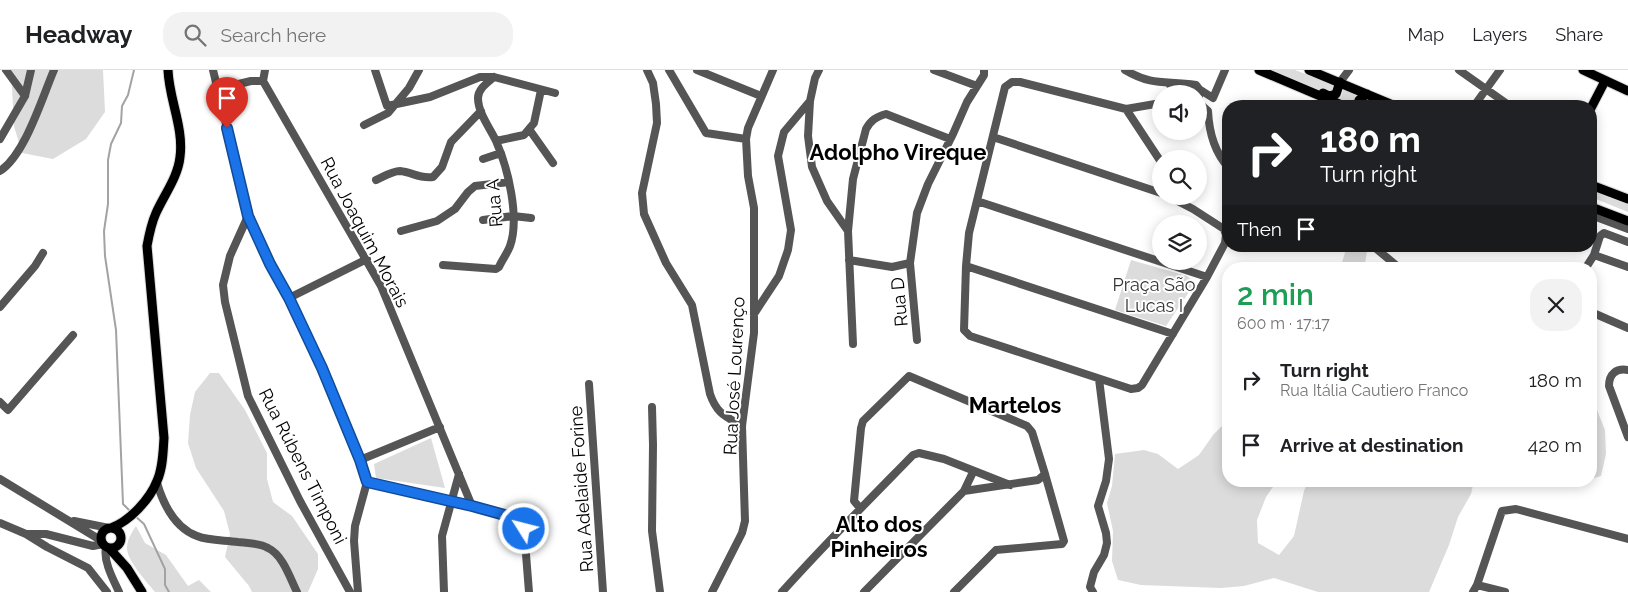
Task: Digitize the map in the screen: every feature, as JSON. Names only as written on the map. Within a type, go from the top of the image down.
[{"type":"main road","points":[[142,592],[127,568],[105,545],[102,535],[140,507],[157,483],[163,458],[164,438],[147,246],[156,213],[176,174],[180,157],[180,133],[169,86],[168,70]]},
{"type":"main road","points":[[1309,70],[1381,100]]},
{"type":"main road","points":[[1583,70],[1628,91]]},
{"type":"main road","points":[[1262,71],[1271,72],[1329,96],[1336,94],[1340,82]]},
{"type":"main road","points":[[1262,71],[1330,100]]},
{"type":"main road","points":[[1595,100],[1605,81]]},
{"type":"main road","points":[[1359,100],[1367,94]]},
{"type":"main road","points":[[1597,187],[1628,199]]},
{"type":"main road","points":[[1597,209],[1628,221]]},
{"type":"main road","points":[[105,545],[115,547],[130,516]]},
{"type":"main road","points":[[110,528],[117,530],[127,568]]},
{"type":"street","points":[[6,70],[26,96]]},
{"type":"street","points":[[0,139],[26,96],[31,70]]},
{"type":"street","points":[[0,171],[7,167],[18,153],[54,70]]},
{"type":"street","points":[[213,70],[248,216],[322,368],[360,460],[367,482],[354,526],[358,592]]},
{"type":"street","points":[[218,89],[251,81],[263,81],[265,70]]},
{"type":"street","points":[[375,70],[391,106]]},
{"type":"street","points":[[364,125],[388,113],[391,106],[408,88],[419,70]]},
{"type":"street","points":[[647,70],[653,83],[657,123],[642,193],[644,214],[666,264],[692,305],[710,394],[715,406],[722,414],[742,426]]},
{"type":"street","points":[[670,70],[706,133],[746,139]]},
{"type":"street","points":[[697,70],[761,96]]},
{"type":"street","name":"Rua José Lourenço","points":[[712,592],[742,533],[746,521],[742,426],[754,333],[754,208],[748,176],[746,139],[748,128],[772,70]]},
{"type":"street","points":[[819,70],[815,78],[810,101],[808,136],[812,167],[827,201],[848,231]]},
{"type":"street","points":[[934,70],[977,86]]},
{"type":"street","points":[[910,263],[917,213],[928,184],[967,102],[984,75],[984,70]]},
{"type":"street","points":[[1125,70],[1142,79],[1196,85]]},
{"type":"street","points":[[1222,158],[1217,151],[1209,129],[1208,111],[1225,70]]},
{"type":"street","points":[[1340,82],[1349,70]]},
{"type":"street","points":[[1459,70],[1501,100]]},
{"type":"street","points":[[1478,100],[1500,70]]},
{"type":"street","points":[[391,106],[430,98],[480,77],[494,78],[555,93]]},
{"type":"street","points":[[376,180],[392,172],[400,171],[424,178],[432,177],[442,167],[451,142],[481,111],[478,98],[480,90],[494,78]]},
{"type":"street","name":"Rua Joaquim Morais","points":[[263,81],[381,286],[472,506]]},
{"type":"street","points":[[1152,105],[1126,109],[1020,82],[1012,82],[1005,87],[969,233],[964,330],[966,334],[1099,379],[1131,389],[1138,388],[1142,385],[1173,334],[1222,248]]},
{"type":"street","points":[[496,141],[524,136],[534,123],[541,90]]},
{"type":"street","points":[[1207,95],[1213,98]]},
{"type":"street","points":[[754,314],[779,276],[788,250],[792,230],[778,156],[784,132],[810,101]]},
{"type":"street","points":[[1126,109],[1153,150]]},
{"type":"street","name":"Rua A","points":[[443,266],[496,269],[510,245],[514,227],[509,182],[501,153],[481,111]]},
{"type":"street","points":[[853,344],[848,231],[853,179],[866,129],[870,122],[886,114],[950,139]]},
{"type":"street","points":[[529,129],[553,162]]},
{"type":"street","points":[[993,137],[1152,190]]},
{"type":"street","points":[[483,160],[501,153]]},
{"type":"street","points":[[402,231],[438,221],[455,209],[475,186],[509,182]]},
{"type":"street","points":[[977,200],[1206,277]]},
{"type":"street","points":[[1185,205],[1222,228]]},
{"type":"street","points":[[1190,205],[1193,209]]},
{"type":"street","name":"Rua Rúbens Timponi","points":[[248,216],[230,256],[222,285],[248,396],[300,500],[350,592]]},
{"type":"street","points":[[483,220],[513,216],[531,218]]},
{"type":"street","points":[[1597,217],[1628,229]]},
{"type":"street","points":[[1597,246],[1600,236],[1604,233],[1628,242]]},
{"type":"street","points":[[238,235],[256,235]]},
{"type":"street","points":[[0,308],[35,266],[43,252]]},
{"type":"street","points":[[1380,252],[1392,262]]},
{"type":"street","points":[[1590,262],[1595,252]]},
{"type":"street","points":[[1594,255],[1628,267]]},
{"type":"street","points":[[289,298],[366,259]]},
{"type":"street","name":"Rua D","points":[[849,260],[892,266],[910,263],[917,340]]},
{"type":"street","points":[[966,266],[1173,334]]},
{"type":"street","points":[[1597,315],[1628,328]]},
{"type":"street","points":[[0,402],[8,410],[73,335]]},
{"type":"street","points":[[1628,370],[1619,370],[1613,373],[1610,377],[1609,386],[1628,437]]},
{"type":"street","points":[[860,508],[854,501],[861,428],[864,421],[908,376],[1027,426],[1032,432],[1064,538],[1062,544],[996,550],[954,592]]},
{"type":"street","points":[[1093,592],[1090,587],[1094,572],[1104,555],[1107,543],[1098,506],[1106,481],[1109,459],[1099,379]]},
{"type":"street","name":"Rua Adelaide Forine","points":[[589,384],[603,592]]},
{"type":"street","points":[[652,407],[652,531],[660,592]]},
{"type":"street","points":[[360,460],[440,427]]},
{"type":"street","points":[[782,592],[813,556],[913,455],[919,453],[944,459],[1010,485]]},
{"type":"street","points":[[864,592],[964,491],[973,472]]},
{"type":"street","points":[[444,592],[442,536],[459,474]]},
{"type":"street","points":[[964,491],[1038,480],[1045,474]]},
{"type":"street","points":[[988,487],[991,478]]},
{"type":"street","points":[[0,479],[105,545]]},
{"type":"street","points":[[367,482],[512,517],[524,529],[528,592]]},
{"type":"street","points":[[157,483],[162,499],[178,523],[197,536],[256,544],[269,548],[279,556],[297,592]]},
{"type":"street","points":[[147,497],[154,496],[162,499]]},
{"type":"street","points":[[1505,592],[1475,588],[1502,511],[1516,509],[1628,539]]},
{"type":"street","points":[[67,520],[110,528]]},
{"type":"street","points":[[0,523],[26,534],[47,548],[88,568],[107,592]]},
{"type":"street","points":[[26,534],[46,534],[93,546],[105,545]]},
{"type":"street","points":[[105,545],[107,560],[119,592]]},
{"type":"green space","points":[[11,70],[103,70],[105,112],[86,139],[53,159],[22,153],[14,126]]},
{"type":"green space","points":[[1272,70],[1295,70],[1332,84],[1335,89],[1328,94]]},
{"type":"green space","points":[[1344,89],[1357,94],[1355,100],[1339,100]]},
{"type":"green space","points":[[1597,192],[1628,204],[1628,212],[1597,199]]},
{"type":"green space","points":[[1345,252],[1367,252],[1365,262],[1342,262]]},
{"type":"green space","name":"Praça São Lucas I","points":[[1131,260],[1152,266],[1152,270],[1166,270],[1187,276],[1195,283],[1166,326],[1115,310]]},
{"type":"green space","points":[[210,373],[219,373],[245,410],[267,453],[267,479],[273,502],[292,516],[318,554],[318,569],[308,592],[252,592],[225,557],[230,534],[224,511],[196,468],[188,443],[190,415],[195,392]]},
{"type":"green space","points":[[1597,410],[1605,430],[1606,454],[1601,476],[1597,477]]},
{"type":"green space","points":[[1222,426],[1222,487],[1273,487],[1266,497],[1257,520],[1258,543],[1279,555],[1294,536],[1306,487],[1473,487],[1471,494],[1458,517],[1449,545],[1429,592],[1318,592],[1274,578],[1244,586],[1221,588],[1141,585],[1118,580],[1112,561],[1113,531],[1107,503],[1112,486],[1115,454],[1144,450],[1158,454],[1178,469],[1199,455]]},
{"type":"green space","points":[[431,438],[445,488],[376,478],[374,464]]},
{"type":"green space","points":[[136,526],[145,543],[166,555],[188,586],[199,580],[211,592],[155,592],[138,571],[128,553],[128,542]]},
{"type":"waterway","points":[[130,511],[123,504],[116,330],[105,256],[104,231],[108,204],[108,160],[111,144],[121,123],[122,106],[128,95],[134,70]]},
{"type":"waterway","points":[[135,516],[144,524],[165,569],[165,585],[169,592]]},
{"type":"district","name":"Adolpho Vireque","points":[[898,152]]},
{"type":"district","name":"Martelos","points":[[1015,405]]},
{"type":"district","name":"Alto dos Pinheiros","points":[[879,536]]},
{"type":"route","points":[[227,128],[248,216],[322,368],[360,460],[367,482],[512,517],[524,529]]}]
